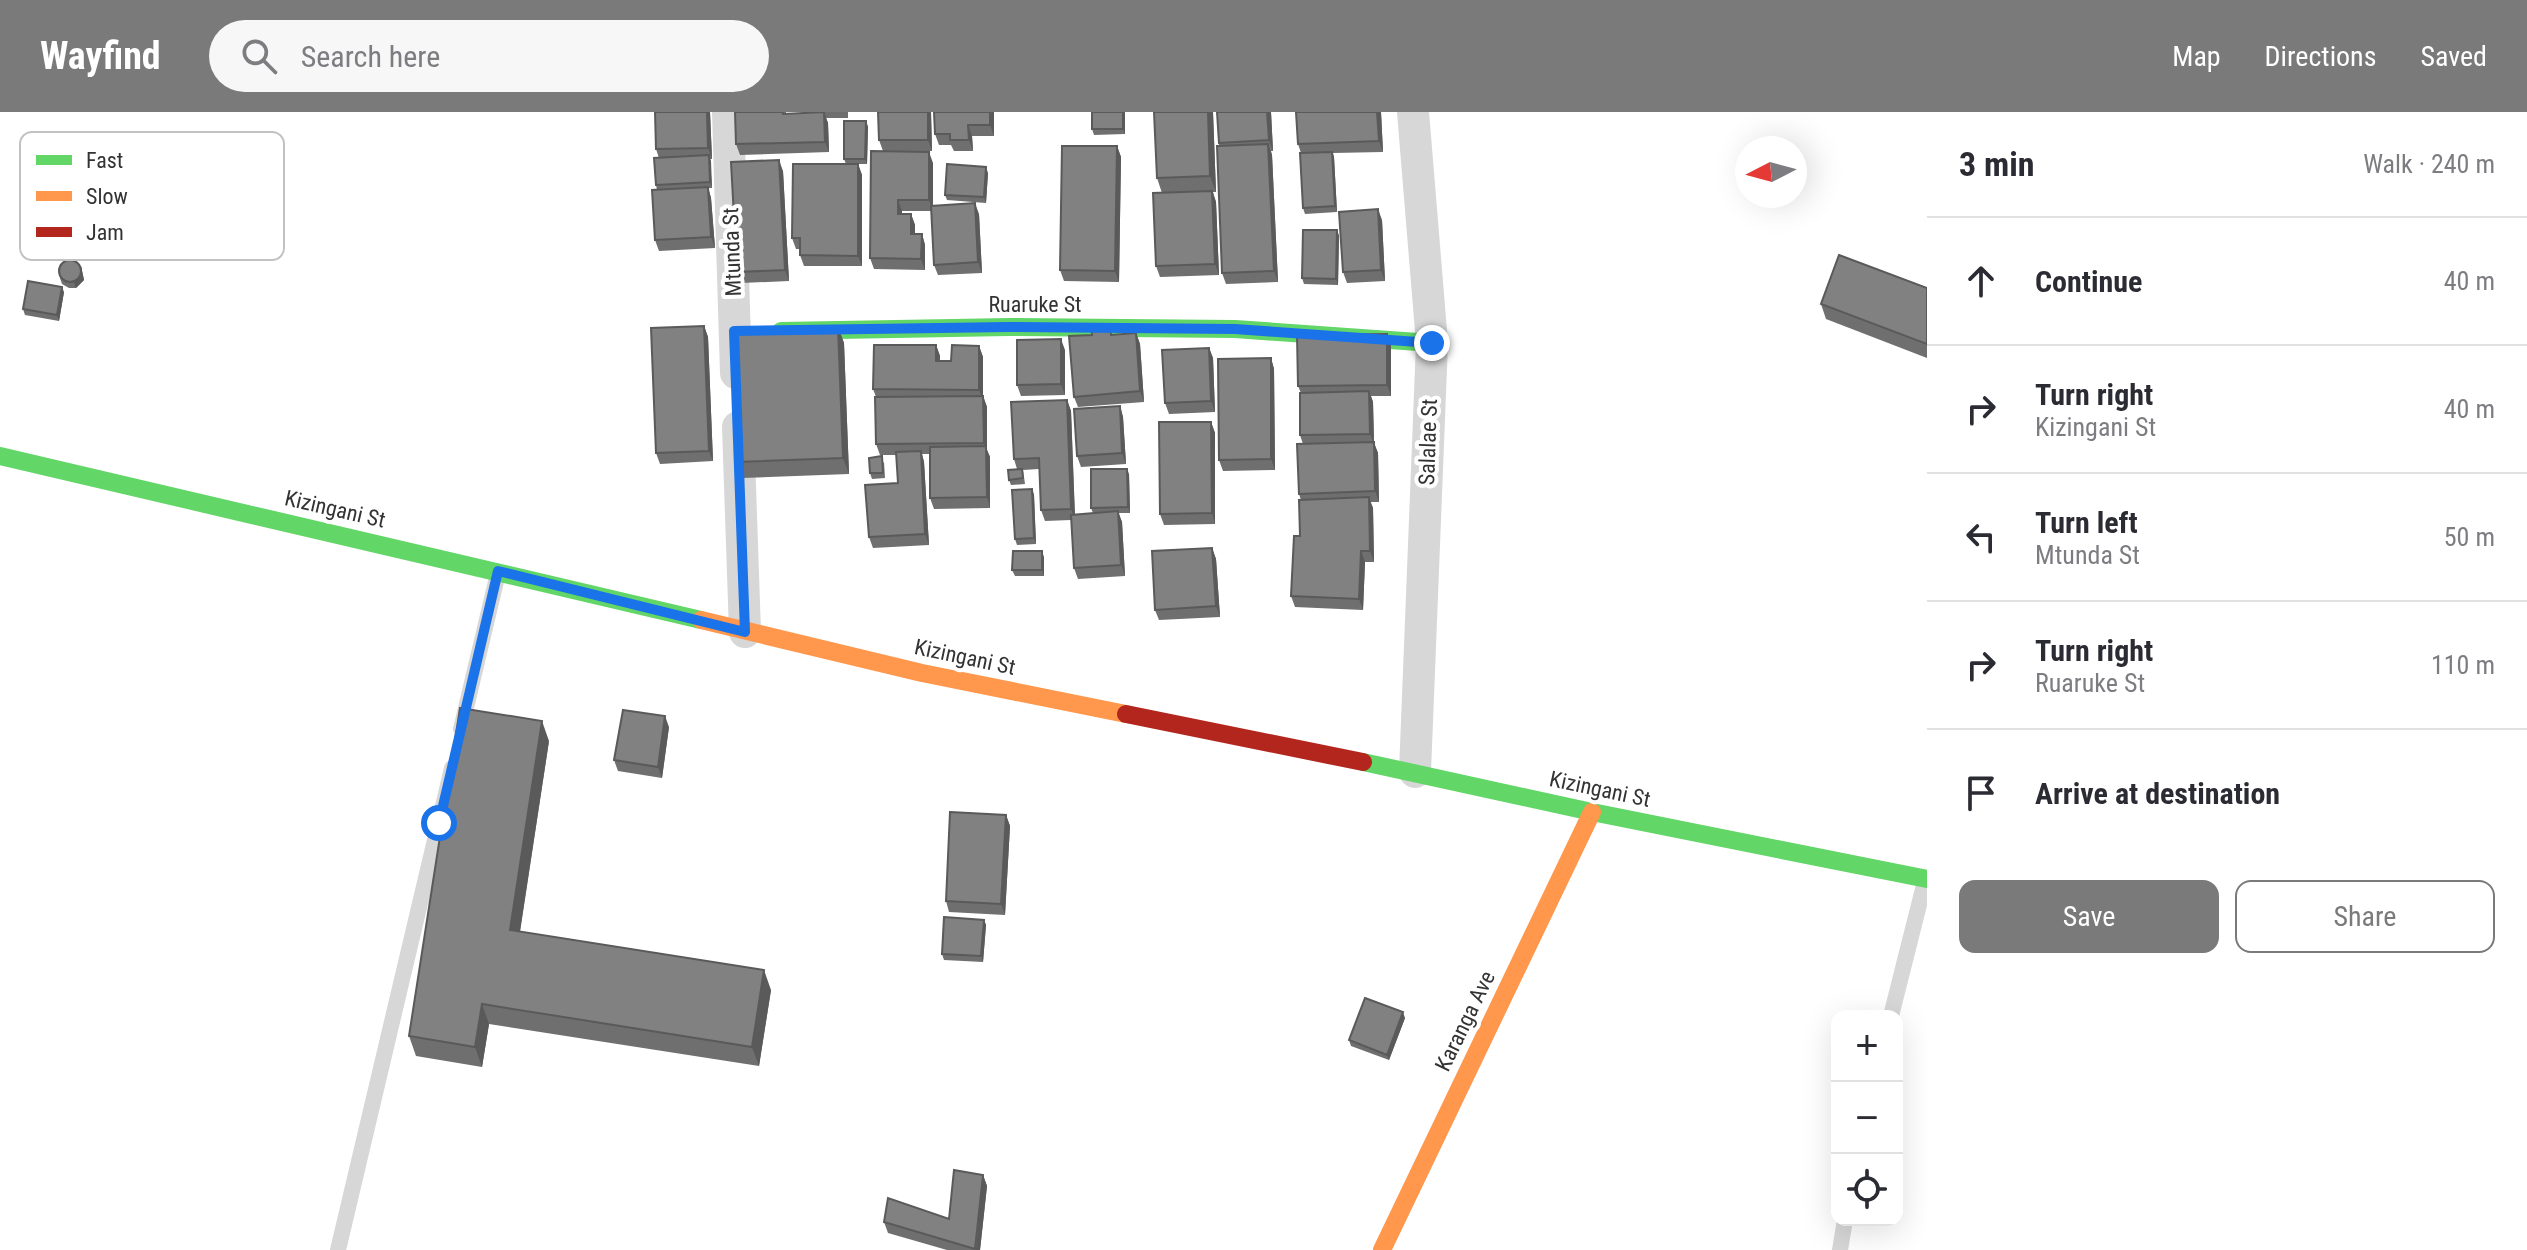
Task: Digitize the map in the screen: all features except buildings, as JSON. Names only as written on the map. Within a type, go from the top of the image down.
[{"type":"street","name":"Mtunda St","points":[[728,112],[750,331],[745,632]]},
{"type":"street","name":"Salalae St","points":[[1413,112],[1432,343],[1415,772]]},
{"type":"street","name":"Ruaruke St","points":[[750,331],[1009,327],[1235,329],[1432,343]]},
{"type":"street","name":"Kizingani St","points":[[0,456],[922,673],[1926,879]]},
{"type":"street","name":"Karanga Ave","points":[[1382,1250],[1592,812]]},
{"type":"lane","points":[[338,1250],[498,571]]},
{"type":"lane","points":[[1893,1010],[1926,879]]},
{"type":"lane","points":[[1840,1250],[1844,1226]]},
{"type":"traffic: fast","points":[[781,331],[1009,327],[1235,329],[1432,343]]},
{"type":"traffic: fast","points":[[0,456],[701,620]]},
{"type":"traffic: fast","points":[[1363,762],[1592,812],[1927,879]]},
{"type":"traffic: slow","points":[[701,620],[922,673],[1126,714]]},
{"type":"traffic: slow","points":[[1382,1250],[1592,812]]},
{"type":"traffic: jam","points":[[1126,714],[1363,762]]},
{"type":"route","points":[[439,823],[498,571],[745,632],[734,331],[1009,327],[1235,329],[1432,343]]}]
